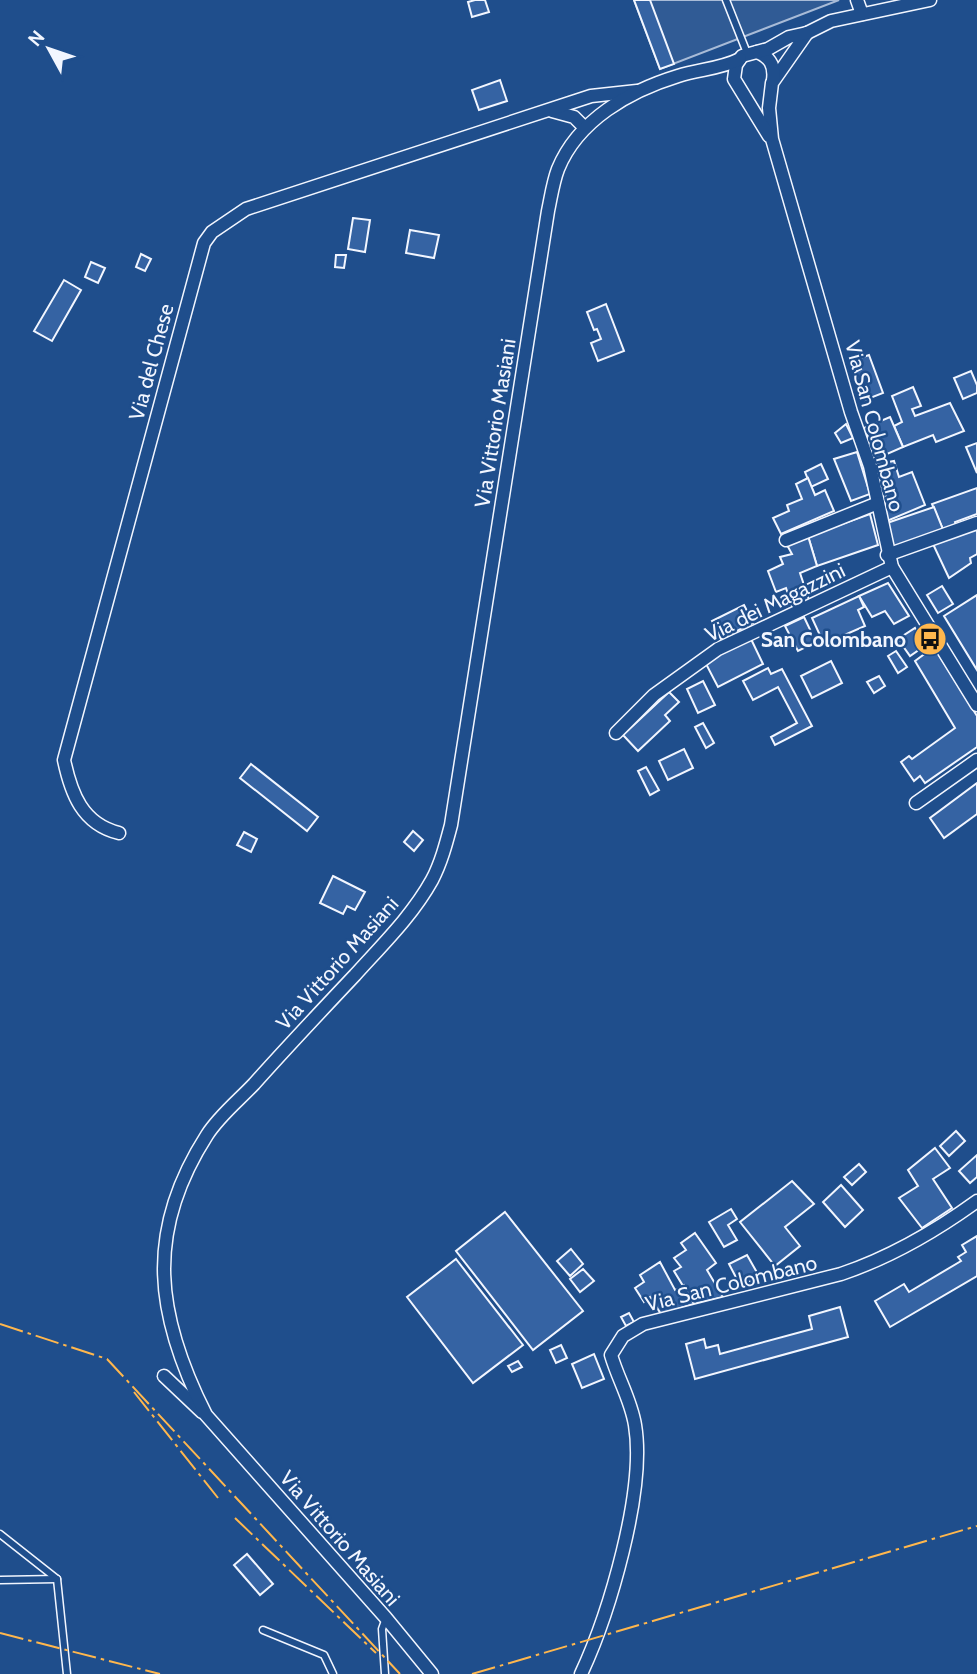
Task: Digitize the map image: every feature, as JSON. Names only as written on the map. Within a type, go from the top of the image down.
[{"type":"street","points":[[857,0],[862,14]]},
{"type":"street","points":[[739,88],[733,74],[748,55],[768,50],[789,37],[807,33],[831,21],[930,0]]},
{"type":"street","points":[[716,69],[749,94],[758,94],[767,89],[807,33]]},
{"type":"street","points":[[748,55],[770,60],[774,72],[773,81]]},
{"type":"street","name":"Via del Chese","points":[[585,128],[641,90],[694,71],[716,69],[748,55]]},
{"type":"street","name":"Via San Colombano","points":[[773,81],[769,108],[772,139],[870,466],[889,561],[977,705]]},
{"type":"street","name":"Via San Colombano","points":[[739,88],[772,139]]},
{"type":"street","name":"Via del Chese","points":[[119,833],[99,825],[75,801],[64,760],[204,243],[212,232],[246,209],[591,96],[641,90]]},
{"type":"street","points":[[591,96],[599,116]]},
{"type":"street","points":[[552,110],[574,117],[585,128]]},
{"type":"street","name":"Via Vittorio Masiani","points":[[432,1674],[386,1618],[206,1415],[174,1342],[166,1307],[165,1245],[171,1214],[186,1174],[209,1132],[401,925],[433,878],[442,855],[454,812],[551,199],[566,153],[585,128]]},
{"type":"street","points":[[786,540],[878,503]]},
{"type":"street","name":"Via dei Magazzini","points":[[616,733],[654,695],[718,649],[889,561],[977,523]]},
{"type":"street","points":[[916,803],[977,760]]},
{"type":"street","name":"Via San Colombano","points":[[581,1674],[597,1640],[633,1504],[635,1427],[627,1394],[611,1355],[623,1336],[643,1324],[864,1266],[888,1255],[977,1201]]},
{"type":"street","points":[[164,1376],[206,1415]]},
{"type":"lane","points":[[726,0],[748,55]]},
{"type":"lane","points":[[0,1534],[57,1579],[67,1674]]},
{"type":"lane","points":[[0,1580],[57,1579]]},
{"type":"lane","points":[[385,1674],[382,1629],[386,1618]]},
{"type":"lane","points":[[263,1630],[324,1655],[333,1674]]},
{"type":"shaded area","points":[[634,0],[839,0],[660,69]]},
{"type":"building","points":[[485,0],[489,12],[472,17],[468,2]]},
{"type":"building","points":[[634,0],[650,0],[674,64],[660,69]]},
{"type":"building","points":[[500,80],[507,101],[479,110],[472,90]]},
{"type":"building","points":[[353,218],[370,220],[365,252],[348,249]]},
{"type":"building","points":[[410,230],[439,235],[434,258],[406,253]]},
{"type":"building","points":[[141,254],[151,259],[145,271],[136,267]]},
{"type":"building","points":[[336,255],[346,255],[344,268],[335,267]]},
{"type":"building","points":[[91,262],[105,268],[98,283],[85,277]]},
{"type":"building","points":[[64,280],[81,290],[52,341],[34,331]]},
{"type":"building","points":[[606,304],[624,351],[598,361],[591,343],[601,339],[587,312]]},
{"type":"building","points":[[869,355],[883,393],[865,400],[855,372],[861,369],[857,359]]},
{"type":"building","points":[[971,371],[977,385],[977,393],[963,399],[954,378]]},
{"type":"building","points":[[913,387],[921,406],[912,409],[915,416],[950,403],[964,431],[936,442],[933,435],[903,447],[894,426],[902,422],[892,396]]},
{"type":"building","points":[[890,417],[903,447],[878,458],[864,428]]},
{"type":"building","points":[[846,424],[853,438],[841,443],[835,433]]},
{"type":"building","points":[[977,443],[977,473],[966,447]]},
{"type":"building","points":[[857,452],[870,494],[851,501],[834,459]]},
{"type":"building","points":[[894,461],[899,477],[912,472],[925,505],[887,521],[881,501],[887,500],[878,464]]},
{"type":"building","points":[[821,464],[828,479],[811,487],[805,472]]},
{"type":"building","points":[[808,478],[815,495],[825,490],[834,511],[781,534],[773,518],[789,511],[787,505],[802,499],[796,484]]},
{"type":"building","points":[[977,488],[977,514],[955,522],[957,528],[944,532],[932,504]]},
{"type":"building","points":[[934,507],[944,532],[892,549],[887,523]]},
{"type":"building","points":[[870,514],[878,545],[817,566],[808,536]]},
{"type":"building","points":[[977,526],[977,554],[970,558],[971,563],[949,578],[933,544]]},
{"type":"building","points":[[808,536],[817,566],[800,573],[809,600],[793,609],[786,588],[776,592],[768,571],[783,564],[780,557],[792,554],[787,545]]},
{"type":"building","points":[[888,583],[909,616],[894,624],[885,611],[872,617],[859,596]]},
{"type":"building","points":[[942,586],[953,604],[938,613],[927,595]]},
{"type":"building","points":[[977,595],[977,670],[944,616]]},
{"type":"building","points":[[859,596],[864,607],[858,610],[865,626],[824,644],[812,618]]},
{"type":"building","points":[[744,605],[753,623],[721,639],[712,621]]},
{"type":"building","points":[[804,617],[816,642],[798,651],[785,626]]},
{"type":"building","points":[[915,628],[926,645],[910,656],[898,639]]},
{"type":"building","points":[[751,639],[763,664],[718,687],[705,662]]},
{"type":"building","points":[[934,647],[977,716],[977,747],[925,783],[920,776],[914,781],[901,762],[909,756],[912,759],[955,728],[915,661]]},
{"type":"building","points":[[896,651],[907,667],[898,673],[888,656]]},
{"type":"building","points":[[831,661],[842,683],[812,698],[801,676]]},
{"type":"building","points":[[768,668],[771,674],[782,669],[812,726],[775,745],[771,737],[797,723],[778,687],[753,700],[743,681]]},
{"type":"building","points":[[879,676],[885,686],[874,693],[867,682]]},
{"type":"building","points":[[703,681],[715,705],[698,713],[687,689]]},
{"type":"building","points":[[669,692],[679,702],[665,715],[670,721],[638,751],[623,735]]},
{"type":"building","points":[[703,723],[714,743],[706,748],[695,727]]},
{"type":"building","points":[[684,749],[693,768],[668,780],[659,761]]},
{"type":"building","points":[[251,764],[318,817],[307,831],[240,778]]},
{"type":"building","points":[[646,767],[659,790],[650,795],[638,771]]},
{"type":"building","points":[[977,783],[977,814],[944,838],[930,818]]},
{"type":"building","points":[[413,831],[423,840],[414,851],[404,842]]},
{"type":"building","points":[[244,832],[257,839],[251,852],[237,845]]},
{"type":"building","points":[[333,876],[365,892],[355,910],[347,906],[343,914],[320,903]]},
{"type":"building","points":[[956,1131],[965,1141],[949,1156],[940,1146]]},
{"type":"building","points":[[935,1148],[950,1168],[933,1179],[952,1208],[922,1228],[899,1198],[918,1186],[908,1170]]},
{"type":"building","points":[[977,1155],[977,1177],[970,1183],[959,1171]]},
{"type":"building","points":[[859,1164],[866,1172],[852,1185],[844,1177]]},
{"type":"building","points":[[792,1181],[814,1204],[785,1227],[800,1246],[775,1266],[740,1222]]},
{"type":"building","points":[[841,1185],[863,1210],[845,1227],[823,1202]]},
{"type":"building","points":[[731,1209],[737,1219],[728,1225],[737,1240],[724,1247],[709,1222]]},
{"type":"building","points":[[505,1212],[583,1311],[533,1350],[456,1251]]},
{"type":"building","points":[[695,1233],[716,1263],[707,1270],[723,1297],[694,1304],[674,1271],[681,1267],[674,1258],[686,1250],[681,1243]]},
{"type":"building","points":[[977,1236],[977,1276],[890,1327],[875,1301],[904,1284],[909,1292],[961,1261],[958,1257],[966,1252],[962,1245]]},
{"type":"building","points":[[571,1249],[583,1264],[570,1276],[557,1261]]},
{"type":"building","points":[[747,1255],[759,1276],[741,1287],[729,1264]]},
{"type":"building","points":[[456,1259],[523,1345],[473,1383],[407,1297]]},
{"type":"building","points":[[660,1262],[675,1290],[684,1285],[694,1304],[661,1314],[650,1297],[644,1302],[635,1288],[644,1282],[640,1275]]},
{"type":"building","points":[[583,1269],[594,1281],[580,1292],[570,1279]]},
{"type":"building","points":[[840,1307],[848,1337],[695,1379],[686,1344],[704,1339],[706,1348],[718,1345],[720,1354],[812,1329],[809,1316]]},
{"type":"building","points":[[629,1313],[634,1322],[626,1326],[621,1317]]},
{"type":"building","points":[[561,1345],[567,1358],[556,1363],[550,1350]]},
{"type":"building","points":[[594,1354],[604,1379],[582,1388],[572,1364]]},
{"type":"building","points":[[518,1361],[522,1367],[512,1372],[508,1366]]},
{"type":"building","points":[[247,1554],[273,1584],[260,1595],[234,1565]]},
{"type":"power","points":[[0,1324],[107,1359],[400,1674]]},
{"type":"power","points":[[134,1392],[218,1498]]},
{"type":"power","points":[[235,1518],[376,1653]]},
{"type":"power","points":[[472,1674],[977,1526]]},
{"type":"power","points":[[0,1633],[160,1674]]},
{"type":"place","name":"San Colombano","points":[[930,639]]}]
